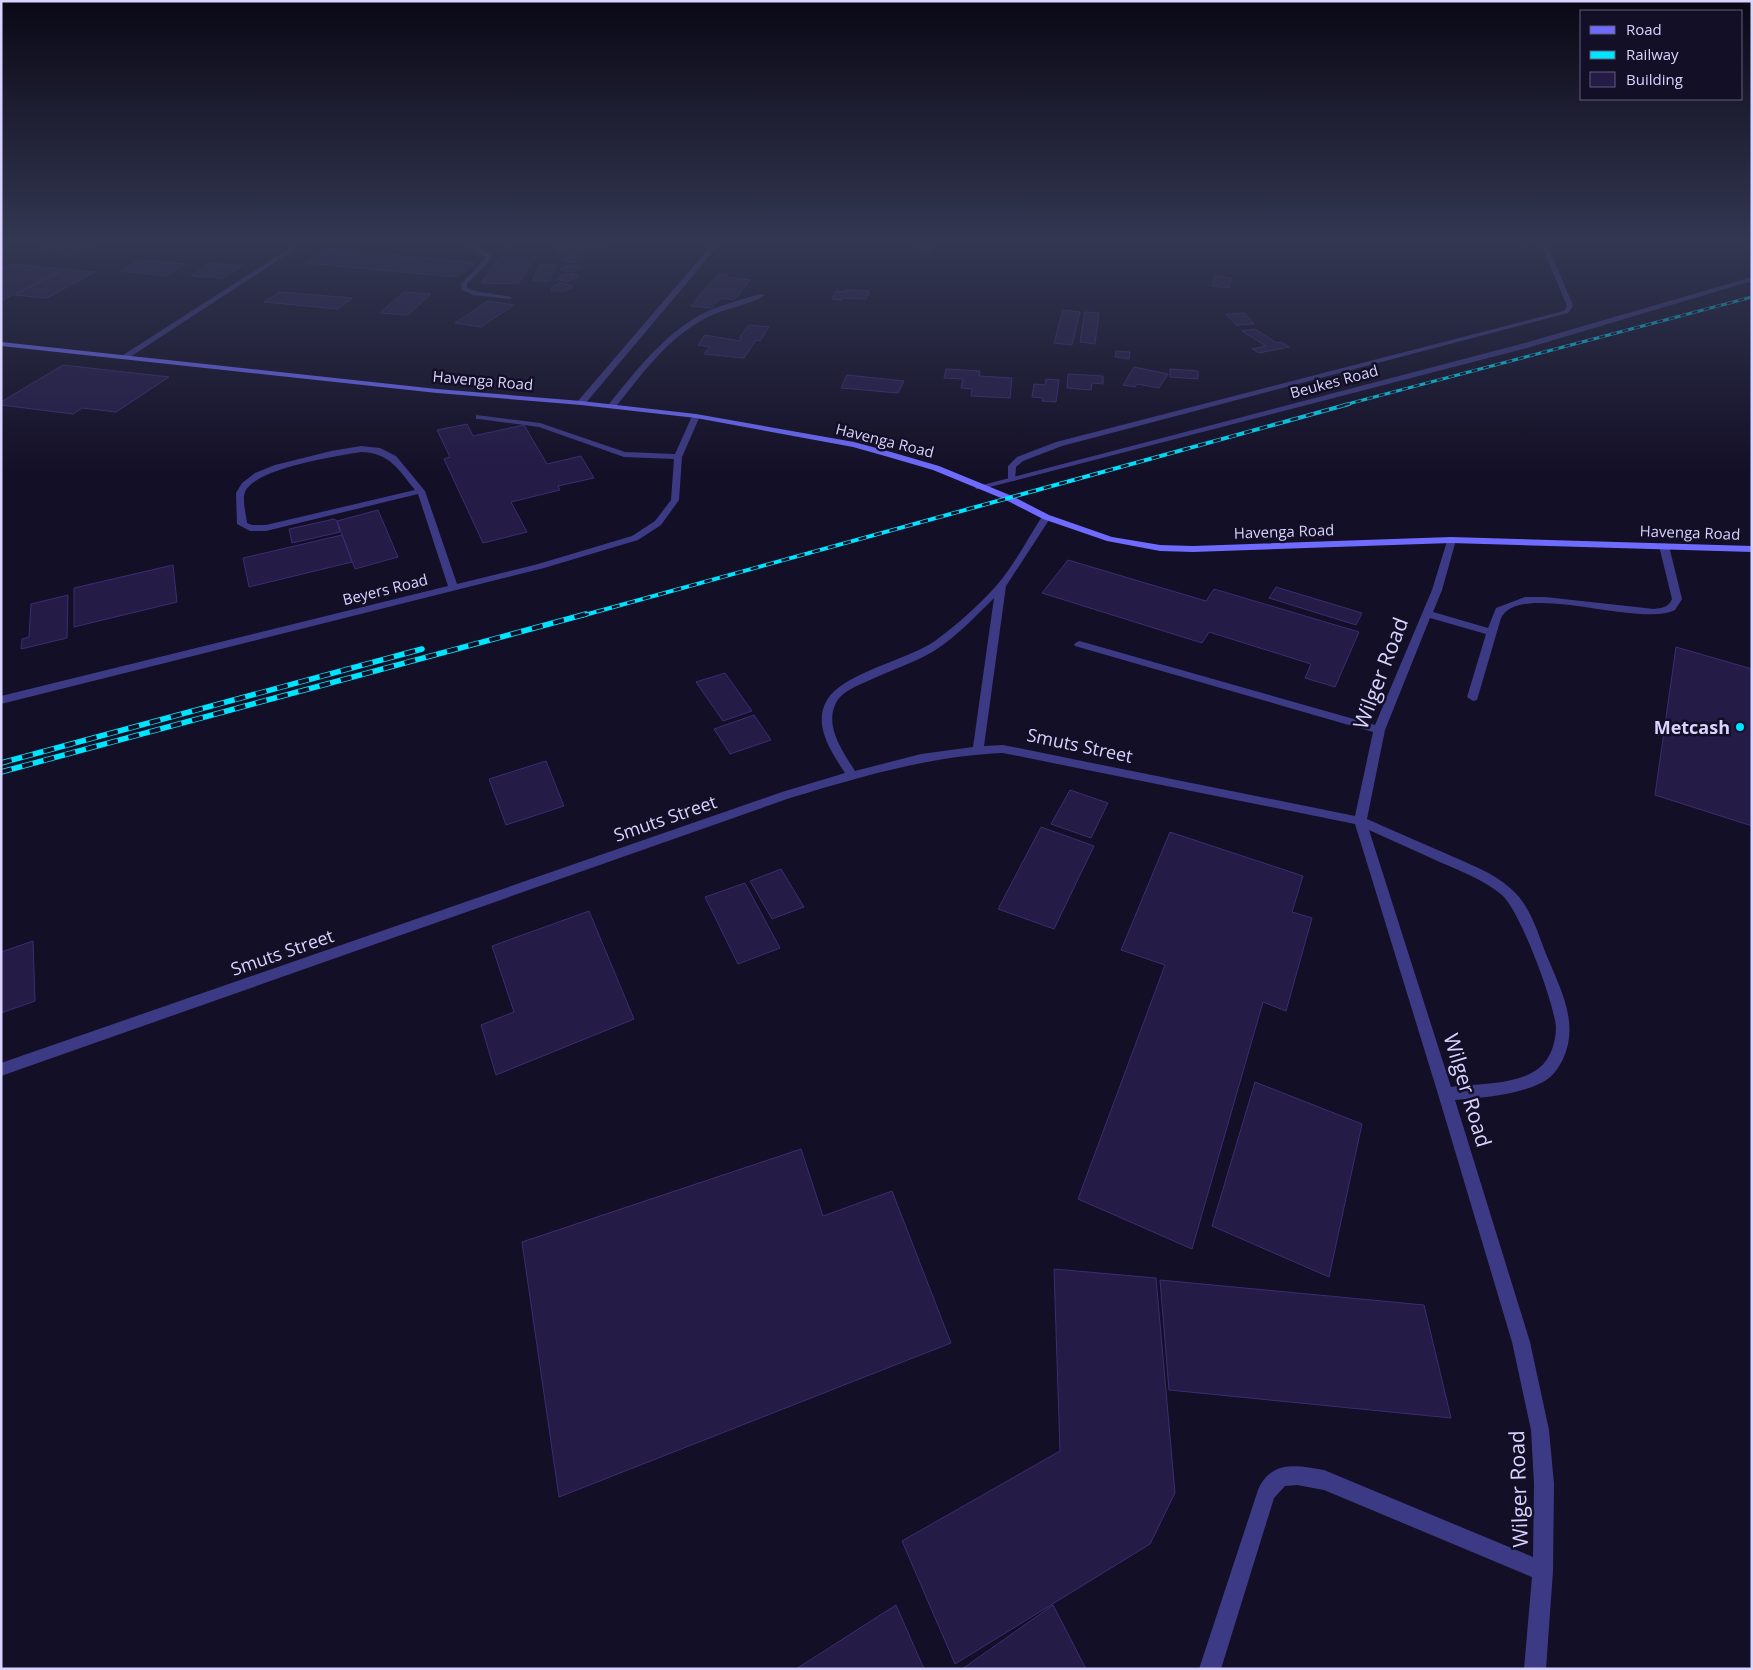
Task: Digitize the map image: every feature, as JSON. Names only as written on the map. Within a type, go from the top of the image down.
[{"type":"street","points":[[124,357],[185,318]]},
{"type":"street","points":[[581,403],[654,318]]},
{"type":"street","points":[[612,406],[652,358],[674,336],[700,318]]},
{"type":"street","points":[[1012,479],[1012,466],[1020,459],[1059,444],[1543,318]]},
{"type":"street","name":"Beukes Road","points":[[979,486],[1524,346],[1616,318]]},
{"type":"street","name":"Havenga Road","points":[[1,344],[437,391],[581,403],[696,416],[854,445],[936,468],[1009,498],[1046,517],[1110,539],[1160,548],[1451,540],[1752,549]]},
{"type":"street","name":"Beyers Road","points":[[1,700],[454,588],[612,546],[649,530],[663,518],[675,500],[678,456],[696,416]]},
{"type":"street","points":[[479,417],[540,425],[624,454],[678,456]]},
{"type":"street","points":[[421,491],[266,528],[250,528],[242,524],[240,493],[250,480],[278,467],[348,450],[369,449],[384,452],[393,458],[421,491],[454,588]]},
{"type":"street","points":[[852,776],[828,734],[827,716],[831,702],[845,688],[919,655],[950,635],[1000,586],[1046,517]]},
{"type":"street","name":"Wilger Road","points":[[1451,540],[1437,590],[1379,730],[1360,821],[1446,1094],[1521,1342],[1540,1430],[1544,1484],[1543,1571],[1535,1669]]},
{"type":"street","points":[[1473,697],[1491,632],[1500,610],[1516,602],[1545,600],[1654,612],[1668,610],[1676,603],[1677,599],[1664,546]]},
{"type":"street","points":[[978,749],[1000,586]]},
{"type":"street","points":[[1427,614],[1491,632]]},
{"type":"street","points":[[1079,644],[1379,730]]},
{"type":"street","name":"Smuts Street","points":[[1,1070],[786,795],[889,766],[978,749],[1003,749],[1360,821],[1480,874],[1496,884],[1511,896],[1527,926],[1558,1003],[1563,1027],[1561,1045],[1547,1070],[1536,1079],[1512,1085],[1446,1094]]},
{"type":"street","points":[[1210,1669],[1265,1497],[1272,1483],[1283,1478],[1298,1475],[1324,1480],[1543,1571]]},
{"type":"building","points":[[463,318],[495,318],[481,327],[455,323]]},
{"type":"building","points":[[1061,318],[1079,318],[1072,345],[1054,343]]},
{"type":"building","points":[[1084,318],[1098,318],[1095,344],[1080,342]]},
{"type":"building","points":[[1230,318],[1248,318],[1254,324],[1236,325]]},
{"type":"building","points":[[749,325],[769,327],[760,341],[756,340],[744,358],[704,354],[710,347],[698,345],[705,335],[740,341],[742,339],[739,338]]},
{"type":"building","points":[[1255,329],[1277,343],[1281,342],[1289,347],[1259,353],[1252,349],[1266,346],[1242,331]]},
{"type":"building","points":[[1116,351],[1130,352],[1129,359],[1115,357]]},
{"type":"building","points":[[63,365],[169,377],[116,412],[82,408],[73,414],[1,405],[1,402]]},
{"type":"building","points":[[1134,367],[1168,374],[1159,388],[1137,384],[1135,387],[1123,385]]},
{"type":"building","points":[[946,369],[980,371],[979,376],[1012,378],[1010,398],[971,396],[972,389],[961,388],[963,379],[944,378]]},
{"type":"building","points":[[1170,369],[1198,371],[1198,379],[1170,377]]},
{"type":"building","points":[[1068,374],[1103,376],[1103,384],[1092,383],[1091,390],[1067,388]]},
{"type":"building","points":[[847,375],[904,381],[898,393],[841,388]]},
{"type":"building","points":[[1046,379],[1059,380],[1056,402],[1042,401],[1043,398],[1032,397],[1034,384],[1045,385]]},
{"type":"building","points":[[467,424],[473,436],[524,425],[547,464],[581,456],[594,478],[558,486],[560,490],[511,502],[527,532],[483,543],[444,459],[450,457],[437,430]]},
{"type":"building","points":[[378,510],[398,557],[355,569],[337,521]]},
{"type":"building","points":[[334,519],[337,521],[340,532],[292,543],[289,529]]},
{"type":"building","points":[[342,535],[352,562],[249,587],[243,558]]},
{"type":"building","points":[[1068,560],[1206,601],[1214,589],[1359,632],[1335,687],[1305,678],[1311,664],[1209,632],[1202,643],[1042,593]]},
{"type":"building","points":[[173,565],[177,602],[74,627],[74,588]]},
{"type":"building","points":[[1276,587],[1362,613],[1356,625],[1269,598]]},
{"type":"building","points":[[68,595],[67,638],[21,649],[22,639],[29,637],[31,604]]},
{"type":"building","points":[[1676,647],[1752,669],[1752,826],[1655,795]]},
{"type":"building","points":[[725,673],[752,711],[723,721],[696,682]]},
{"type":"building","points":[[754,715],[771,740],[730,754],[714,729]]},
{"type":"building","points":[[546,761],[564,806],[506,825],[489,779]]},
{"type":"building","points":[[1070,790],[1108,803],[1091,838],[1051,824]]},
{"type":"building","points":[[1041,827],[1094,846],[1054,929],[998,909]]},
{"type":"building","points":[[1170,832],[1303,876],[1292,912],[1312,918],[1286,1011],[1263,1002],[1192,1249],[1078,1199],[1165,965],[1121,950]]},
{"type":"building","points":[[781,869],[804,907],[772,919],[750,881]]},
{"type":"building","points":[[745,883],[780,948],[738,964],[705,897]]},
{"type":"building","points":[[589,911],[634,1019],[496,1075],[481,1025],[514,1012],[492,946]]},
{"type":"building","points":[[33,941],[35,1001],[1,1013],[1,952]]},
{"type":"building","points":[[1255,1082],[1362,1124],[1329,1277],[1212,1226]]},
{"type":"building","points":[[801,1149],[823,1216],[892,1191],[951,1343],[559,1497],[522,1242]]},
{"type":"building","points":[[1054,1269],[1156,1278],[1175,1493],[1150,1544],[955,1664],[902,1541],[1060,1451]]},
{"type":"building","points":[[1160,1280],[1424,1305],[1451,1418],[1169,1390]]},
{"type":"building","points":[[896,1605],[924,1669],[796,1669]]},
{"type":"building","points":[[1053,1605],[1086,1669],[962,1669]]},
{"type":"railway","points":[[1344,405],[1673,318]]},
{"type":"railway","points":[[581,616],[1349,404]]},
{"type":"railway","points":[[1,772],[586,614]]},
{"type":"railway","points":[[1,763],[422,649]]},
{"type":"place","name":"Metcash","points":[[1740,727]]}]
